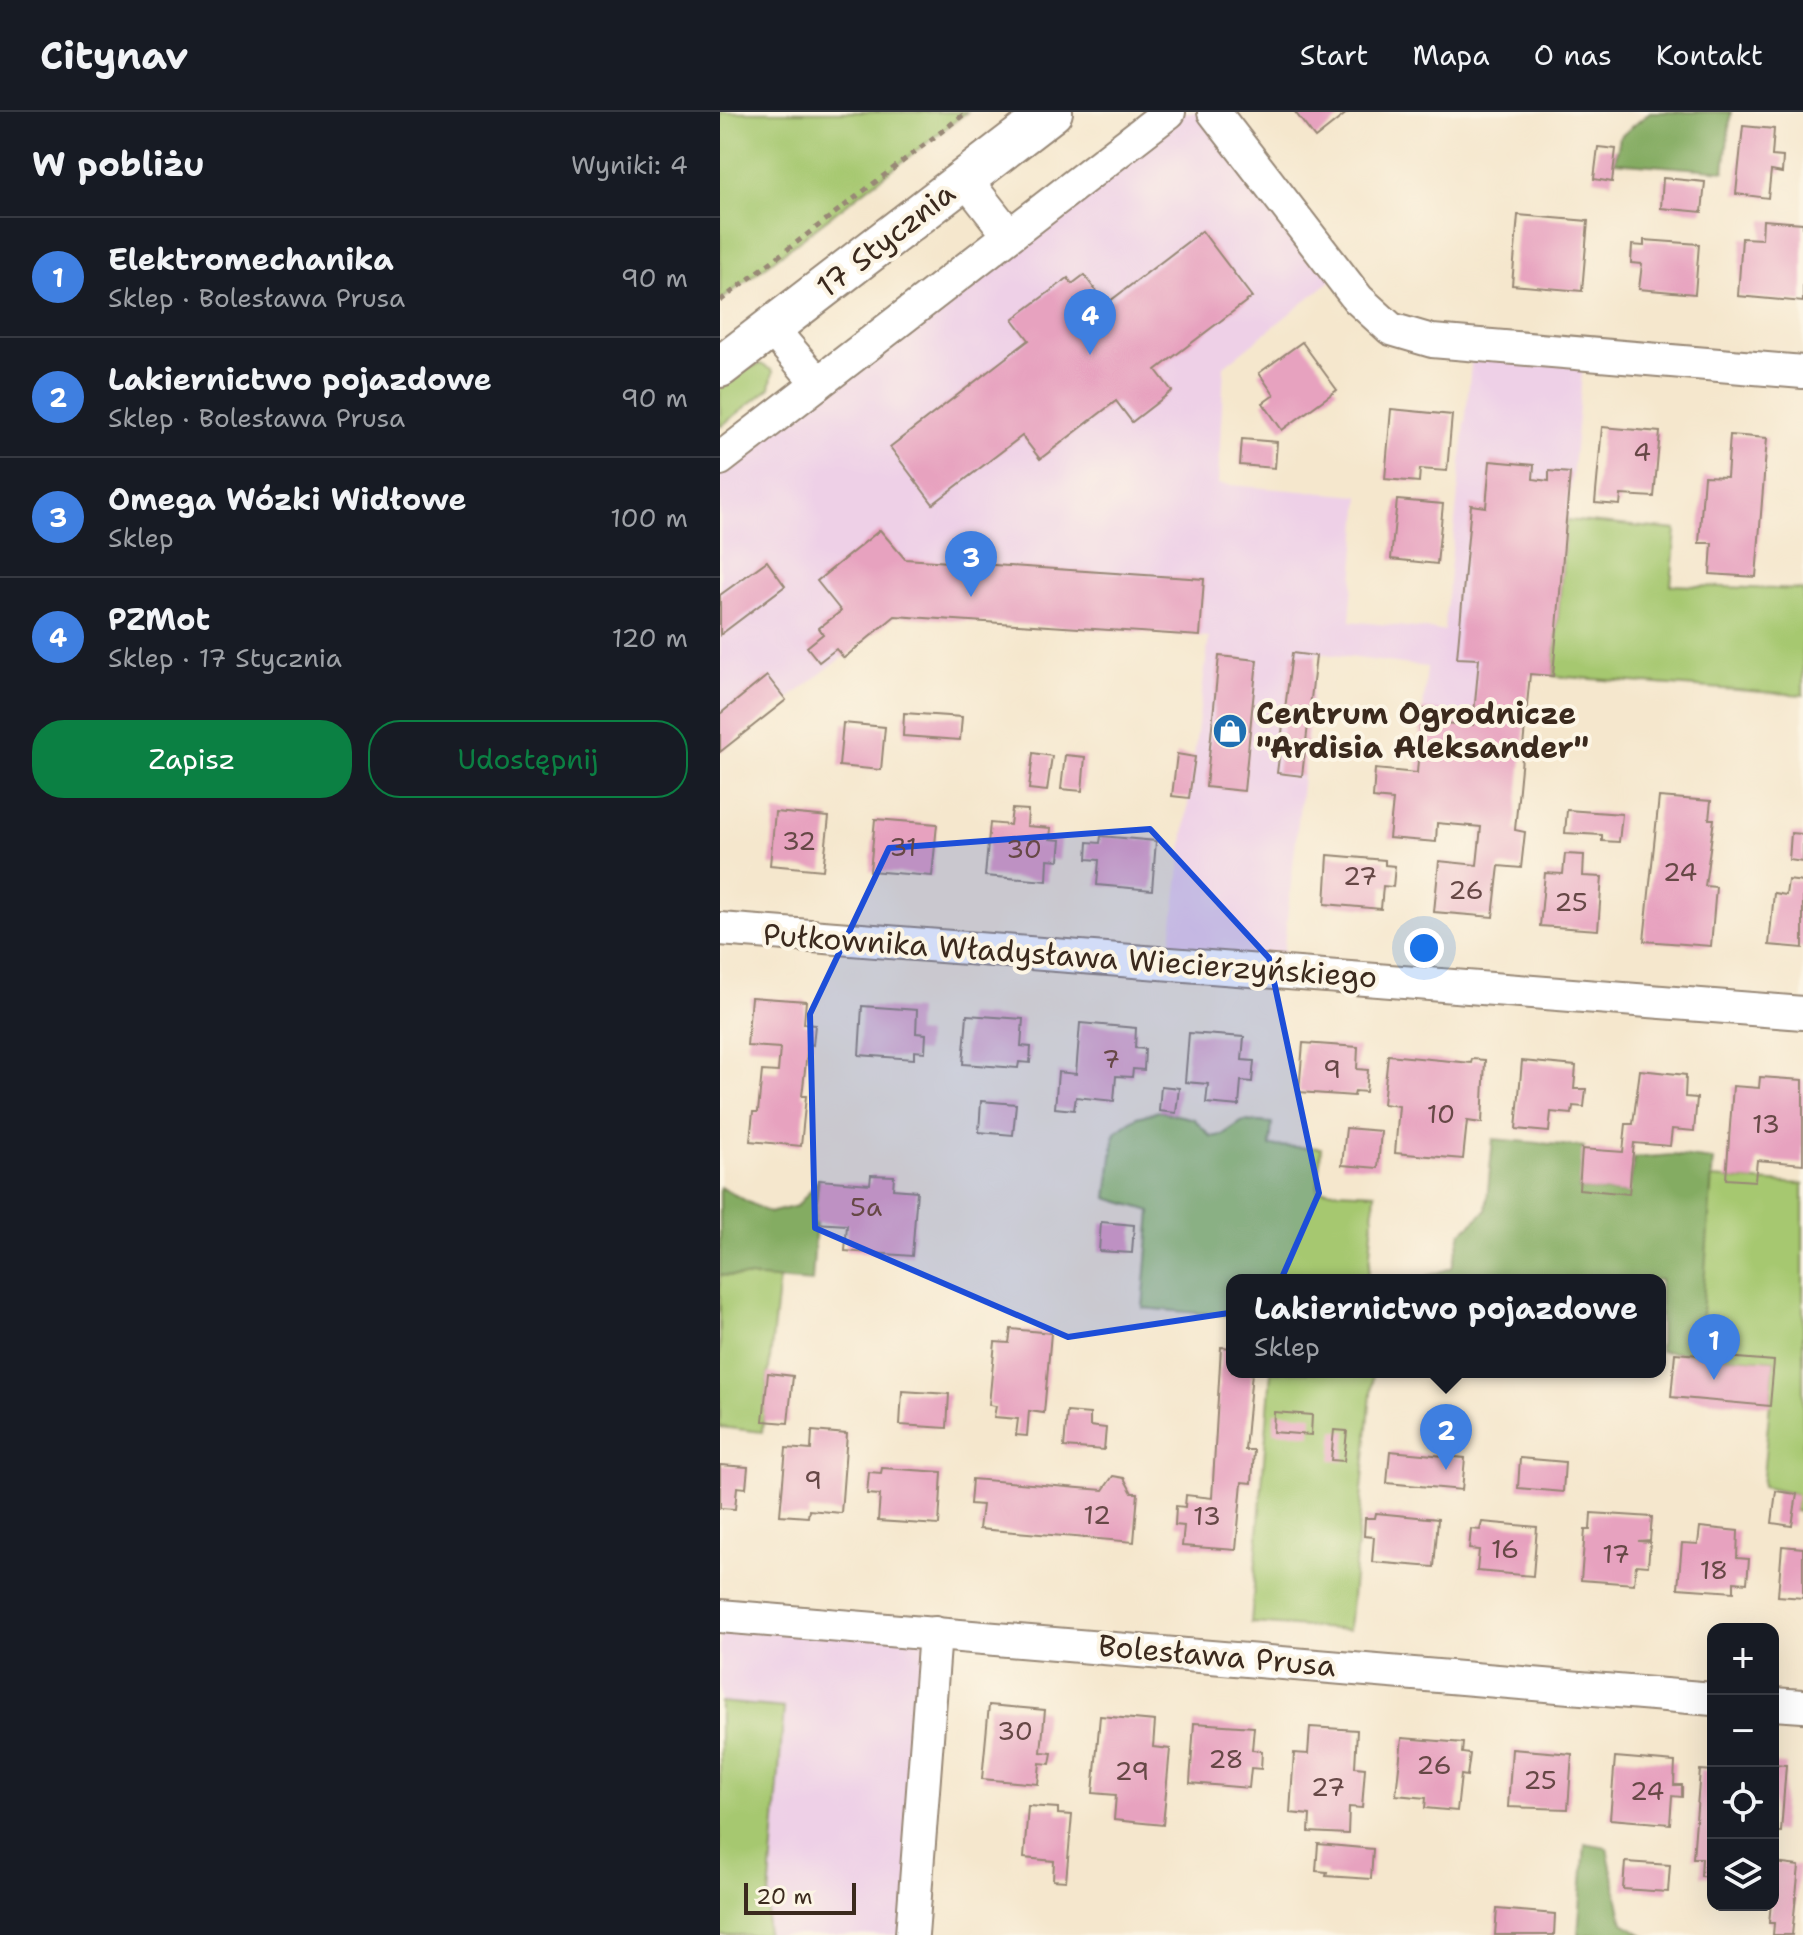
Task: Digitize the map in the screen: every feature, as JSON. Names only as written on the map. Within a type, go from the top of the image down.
[{"type":"street","name":"17 Stycznia","points":[[720,367],[1052,112]]},
{"type":"street","points":[[720,459],[1169,112]]},
{"type":"street","points":[[1214,112],[1358,299],[1391,329],[1432,341],[1803,372]]},
{"type":"street","points":[[965,179],[1009,235]]},
{"type":"street","points":[[771,328],[818,383]]},
{"type":"street","name":"Pułkownika Władysława Wiecierzyńskiego","points":[[720,929],[1803,1013]]},
{"type":"street","name":"Bolesława Prusa","points":[[720,1616],[1707,1698]]},
{"type":"street","points":[[912,1935],[935,1633]]},
{"type":"street","points":[[1779,1704],[1803,1706]]},
{"type":"path","points":[[720,301],[967,112]]},
{"type":"highlighted area","points":[[1150,829],[1269,958],[1319,1193],[1269,1307],[1068,1337],[815,1228],[810,1014],[889,848]]},
{"type":"shaded area","points":[[1169,112],[1214,112],[1339,274],[1224,366],[1218,484],[1360,496],[1350,621],[1444,631],[1473,345],[1584,354],[1553,676],[1530,675],[1515,830],[1438,823],[1436,842],[1411,841],[1427,667],[1317,653],[1281,972],[1168,963],[1209,637],[895,616],[720,752],[720,459]]},
{"type":"shaded area","points":[[720,1616],[935,1633],[912,1935],[720,1935]]},
{"type":"green space","points":[[720,112],[967,112],[720,301]]},
{"type":"green space","points":[[1650,112],[1731,112],[1724,171],[1615,162],[1620,137]]},
{"type":"green space","points":[[761,364],[773,371],[770,388],[720,427],[720,388],[742,370]]},
{"type":"green space","points":[[1566,520],[1676,530],[1671,585],[1803,590],[1803,695],[1553,676]]},
{"type":"green space","points":[[1159,1111],[1194,1119],[1211,1137],[1222,1135],[1243,1121],[1272,1123],[1270,1146],[1321,1148],[1318,1190],[1375,1193],[1368,1274],[1226,1274],[1226,1315],[1143,1308],[1151,1211],[1107,1198],[1115,1132],[1137,1117]]},
{"type":"green space","points":[[1493,1139],[1584,1147],[1579,1189],[1628,1194],[1634,1158],[1673,1155],[1713,1160],[1699,1355],[1666,1352],[1666,1274],[1434,1274],[1452,1268],[1461,1233],[1486,1211]]},
{"type":"green space","points":[[1711,1178],[1803,1184],[1803,1512],[1794,1511],[1796,1494],[1762,1487],[1774,1361],[1699,1355]]},
{"type":"green space","points":[[819,1180],[812,1282],[720,1275],[720,1187],[769,1213],[797,1206]]},
{"type":"green space","points":[[720,1275],[779,1278],[762,1432],[720,1427]]},
{"type":"green space","points":[[1271,1378],[1372,1378],[1349,1630],[1251,1623]]},
{"type":"green space","points":[[720,1702],[784,1708],[766,1935],[720,1935]]},
{"type":"green space","points":[[1585,1844],[1607,1848],[1623,1923],[1644,1935],[1578,1935]]},
{"type":"building","points":[[1295,112],[1348,112],[1315,138]]},
{"type":"building","points":[[1743,126],[1774,129],[1772,156],[1783,157],[1782,173],[1771,171],[1768,198],[1736,194]]},
{"type":"building","points":[[1598,147],[1616,149],[1612,182],[1594,179]]},
{"type":"building","points":[[1663,178],[1705,182],[1702,212],[1661,208]]},
{"type":"building","points":[[1518,215],[1588,221],[1582,291],[1512,285]]},
{"type":"building","points":[[1763,220],[1803,223],[1803,302],[1738,296],[1742,238],[1762,239]]},
{"type":"building","points":[[1202,231],[1252,297],[1156,370],[1172,391],[1132,422],[1116,401],[1040,459],[1022,436],[933,504],[890,447],[1029,340],[1013,319],[1068,278],[1072,284],[1084,275],[1106,304]]},
{"type":"building","points":[[1644,240],[1699,244],[1695,294],[1639,289],[1642,264],[1631,263],[1632,245],[1644,246]]},
{"type":"building","points":[[1302,342],[1337,390],[1282,430],[1263,403],[1274,395],[1259,373]]},
{"type":"building","points":[[1391,409],[1452,415],[1447,471],[1420,469],[1419,482],[1385,479]]},
{"type":"building","points":[[1602,427],[1660,432],[1654,497],[1621,495],[1620,505],[1595,503]]},
{"type":"building","points":[[1730,435],[1767,438],[1756,577],[1710,574],[1712,543],[1699,543],[1704,476],[1727,477]]},
{"type":"building","points":[[1242,439],[1277,442],[1275,468],[1240,465]]},
{"type":"building","points":[[1490,461],[1534,465],[1533,479],[1549,481],[1549,471],[1570,473],[1553,676],[1530,674],[1515,830],[1525,832],[1521,868],[1499,866],[1493,917],[1434,912],[1439,861],[1477,865],[1481,827],[1437,823],[1436,842],[1389,838],[1393,800],[1373,798],[1375,769],[1417,773],[1422,709],[1443,711],[1442,723],[1473,725],[1479,659],[1457,658],[1471,505],[1486,507]]},
{"type":"building","points":[[1397,500],[1443,504],[1437,564],[1391,559]]},
{"type":"building","points":[[880,530],[905,559],[1204,579],[1200,636],[895,616],[844,658],[836,649],[819,662],[807,647],[823,634],[819,628],[841,611],[817,581]]},
{"type":"building","points":[[767,561],[785,586],[720,635],[720,595]]},
{"type":"building","points":[[1292,653],[1316,656],[1302,776],[1277,773]]},
{"type":"building","points":[[1219,656],[1257,660],[1244,791],[1206,787]]},
{"type":"building","points":[[767,676],[786,700],[720,752],[720,714]]},
{"type":"building","points":[[904,713],[962,717],[960,740],[903,736]]},
{"type":"building","points":[[843,723],[885,727],[881,770],[839,766]]},
{"type":"building","points":[[1033,753],[1052,756],[1047,791],[1029,789]]},
{"type":"building","points":[[1177,754],[1195,757],[1189,798],[1172,796]]},
{"type":"building","points":[[1065,755],[1085,757],[1082,791],[1061,789]]},
{"type":"building","points":[[1659,797],[1711,801],[1709,819],[1714,819],[1705,886],[1716,887],[1711,946],[1644,941]]},
{"type":"building","points":[[1012,809],[1028,810],[1027,826],[1051,828],[1050,839],[1061,840],[1059,860],[1048,859],[1047,881],[985,876],[990,823],[1010,825]]},
{"type":"building","points":[[1567,810],[1622,814],[1619,842],[1602,841],[1602,835],[1565,833]]},
{"type":"building","points":[[775,812],[829,817],[823,870],[770,865]]},
{"type":"building","points":[[875,819],[937,824],[932,876],[870,871]]},
{"type":"building","points":[[1791,833],[1803,834],[1803,862],[1789,860]]},
{"type":"building","points":[[1101,836],[1156,841],[1152,890],[1097,885],[1099,860],[1087,859],[1088,842],[1100,843]]},
{"type":"building","points":[[1565,854],[1584,855],[1583,876],[1602,877],[1598,930],[1540,926],[1545,873],[1563,874]]},
{"type":"building","points":[[1328,855],[1385,860],[1385,865],[1395,866],[1393,887],[1383,886],[1381,909],[1325,904]]},
{"type":"building","points":[[1788,880],[1803,882],[1803,948],[1769,945],[1774,893],[1786,895]]},
{"type":"building","points":[[751,997],[806,1001],[804,1024],[815,1025],[813,1045],[808,1044],[802,1096],[806,1096],[801,1146],[750,1141],[753,1112],[758,1112],[762,1071],[778,1072],[780,1048],[747,1046]]},
{"type":"building","points":[[862,1006],[917,1010],[916,1033],[926,1034],[925,1052],[914,1051],[914,1059],[859,1055]]},
{"type":"building","points":[[967,1015],[1023,1019],[1021,1046],[1031,1047],[1030,1063],[1019,1062],[1018,1068],[963,1064]]},
{"type":"building","points":[[1080,1023],[1136,1028],[1135,1048],[1145,1049],[1144,1070],[1133,1069],[1132,1077],[1116,1076],[1114,1101],[1076,1097],[1074,1110],[1055,1108],[1058,1072],[1076,1074]]},
{"type":"building","points":[[1189,1033],[1244,1037],[1242,1060],[1254,1061],[1252,1082],[1241,1081],[1239,1106],[1206,1103],[1208,1084],[1185,1082]]},
{"type":"building","points":[[1303,1043],[1358,1047],[1357,1069],[1368,1070],[1366,1092],[1355,1091],[1354,1096],[1299,1092]]},
{"type":"building","points":[[1388,1055],[1471,1063],[1472,1059],[1485,1060],[1482,1123],[1467,1121],[1463,1159],[1395,1153],[1399,1106],[1383,1104]]},
{"type":"building","points":[[1522,1061],[1576,1066],[1574,1089],[1586,1089],[1584,1107],[1573,1106],[1572,1114],[1551,1112],[1549,1132],[1516,1129]]},
{"type":"building","points":[[1640,1070],[1686,1075],[1685,1097],[1697,1098],[1694,1131],[1672,1129],[1670,1146],[1634,1143],[1629,1194],[1579,1189],[1582,1149],[1623,1152],[1626,1124],[1633,1124]]},
{"type":"building","points":[[1760,1077],[1803,1080],[1803,1164],[1757,1160],[1755,1181],[1726,1179],[1733,1086],[1759,1088]]},
{"type":"building","points":[[1161,1086],[1179,1088],[1176,1113],[1159,1111]]},
{"type":"building","points":[[981,1101],[1016,1104],[1013,1135],[979,1132]]},
{"type":"building","points":[[1346,1128],[1381,1131],[1378,1168],[1342,1165]]},
{"type":"building","points":[[871,1175],[894,1176],[893,1189],[917,1191],[912,1256],[845,1251],[847,1225],[815,1223],[819,1180],[870,1184]]},
{"type":"building","points":[[1101,1222],[1134,1225],[1132,1253],[1099,1251]]},
{"type":"building","points":[[1011,1329],[1051,1333],[1044,1413],[1029,1411],[1027,1436],[1016,1435],[1018,1419],[994,1417],[996,1406],[989,1405],[995,1342],[1009,1343]]},
{"type":"building","points":[[1221,1347],[1226,1347],[1226,1378],[1251,1378],[1245,1450],[1254,1450],[1252,1483],[1242,1482],[1236,1550],[1182,1546],[1184,1526],[1175,1525],[1176,1506],[1185,1507],[1186,1495],[1212,1498]]},
{"type":"building","points":[[1675,1353],[1774,1361],[1770,1406],[1671,1397]]},
{"type":"building","points":[[768,1373],[793,1376],[788,1423],[763,1421]]},
{"type":"building","points":[[902,1391],[949,1394],[947,1428],[900,1425]]},
{"type":"building","points":[[1067,1412],[1090,1414],[1090,1426],[1106,1428],[1104,1450],[1064,1447]]},
{"type":"building","points":[[1274,1412],[1312,1415],[1311,1435],[1273,1432]]},
{"type":"building","points":[[1334,1430],[1347,1431],[1344,1461],[1331,1460]]},
{"type":"building","points":[[812,1431],[847,1434],[841,1513],[809,1510],[808,1517],[780,1515],[786,1448],[811,1450]]},
{"type":"building","points":[[1390,1451],[1465,1458],[1462,1490],[1387,1483]]},
{"type":"building","points":[[1520,1458],[1565,1462],[1563,1492],[1518,1488]]},
{"type":"building","points":[[720,1465],[748,1467],[746,1488],[737,1487],[735,1509],[720,1508]]},
{"type":"building","points":[[882,1468],[942,1472],[939,1525],[878,1521],[880,1495],[867,1494],[869,1472],[881,1473]]},
{"type":"building","points":[[1113,1476],[1124,1478],[1132,1493],[1138,1493],[1134,1542],[979,1529],[982,1505],[970,1504],[972,1479],[1103,1490]]},
{"type":"building","points":[[1776,1491],[1797,1494],[1792,1526],[1772,1523]]},
{"type":"building","points":[[1376,1513],[1438,1519],[1434,1567],[1372,1562],[1374,1537],[1364,1536],[1365,1518],[1375,1518]]},
{"type":"building","points":[[1591,1513],[1652,1517],[1650,1540],[1638,1541],[1650,1542],[1648,1566],[1636,1565],[1634,1584],[1581,1580],[1585,1530],[1590,1530]]},
{"type":"building","points":[[1482,1522],[1537,1527],[1533,1576],[1477,1571],[1479,1550],[1469,1549],[1471,1529],[1480,1530]]},
{"type":"building","points":[[1700,1527],[1738,1531],[1737,1558],[1749,1559],[1747,1583],[1734,1582],[1734,1592],[1678,1588],[1682,1543],[1698,1544]]},
{"type":"building","points":[[1782,1546],[1803,1548],[1803,1598],[1778,1596]]},
{"type":"building","points":[[989,1705],[1045,1710],[1041,1752],[1052,1753],[1050,1764],[1040,1763],[1038,1784],[982,1779]]},
{"type":"building","points":[[1100,1716],[1155,1721],[1153,1747],[1170,1749],[1163,1825],[1114,1820],[1116,1795],[1093,1793]]},
{"type":"building","points":[[1194,1723],[1254,1727],[1252,1750],[1262,1751],[1261,1769],[1251,1768],[1249,1788],[1190,1783]]},
{"type":"building","points":[[1310,1727],[1357,1730],[1355,1767],[1365,1768],[1362,1808],[1349,1807],[1348,1834],[1309,1832],[1310,1815],[1290,1813],[1294,1753],[1308,1754]]},
{"type":"building","points":[[1402,1738],[1463,1743],[1462,1753],[1470,1754],[1467,1776],[1461,1775],[1457,1811],[1425,1808],[1426,1798],[1396,1795]]},
{"type":"building","points":[[1512,1749],[1572,1754],[1568,1809],[1508,1807]]},
{"type":"building","points":[[1615,1757],[1675,1762],[1674,1785],[1682,1785],[1682,1797],[1672,1796],[1670,1824],[1610,1819]]},
{"type":"building","points":[[1779,1764],[1786,1765],[1779,1832]]},
{"type":"building","points":[[1700,1770],[1707,1771],[1707,1876],[1701,1876],[1702,1858],[1693,1858]]},
{"type":"building","points":[[1028,1806],[1058,1808],[1058,1814],[1072,1815],[1066,1881],[1053,1880],[1054,1861],[1024,1858]]},
{"type":"building","points":[[1318,1844],[1373,1849],[1371,1879],[1326,1876],[1327,1872],[1316,1871]]},
{"type":"building","points":[[1625,1862],[1670,1865],[1668,1892],[1623,1889]]},
{"type":"building","points":[[1779,1864],[1799,1866],[1792,1935],[1773,1935],[1774,1923],[1769,1923],[1770,1911],[1779,1911]]},
{"type":"building","points":[[1497,1909],[1555,1914],[1554,1935],[1495,1935]]},
{"type":"place","name":"PZMot","points":[[1090,355]]},
{"type":"place","name":"Omega Wózki Widłowe","points":[[971,597]]},
{"type":"place","name":"Centrum Ogrodnicze \"Ardisia Aleksander\"","points":[[1230,731]]},
{"type":"place","name":"Elektromechanika","points":[[1714,1380]]},
{"type":"place","name":"Lakiernictwo pojazdowe","points":[[1446,1470]]}]
